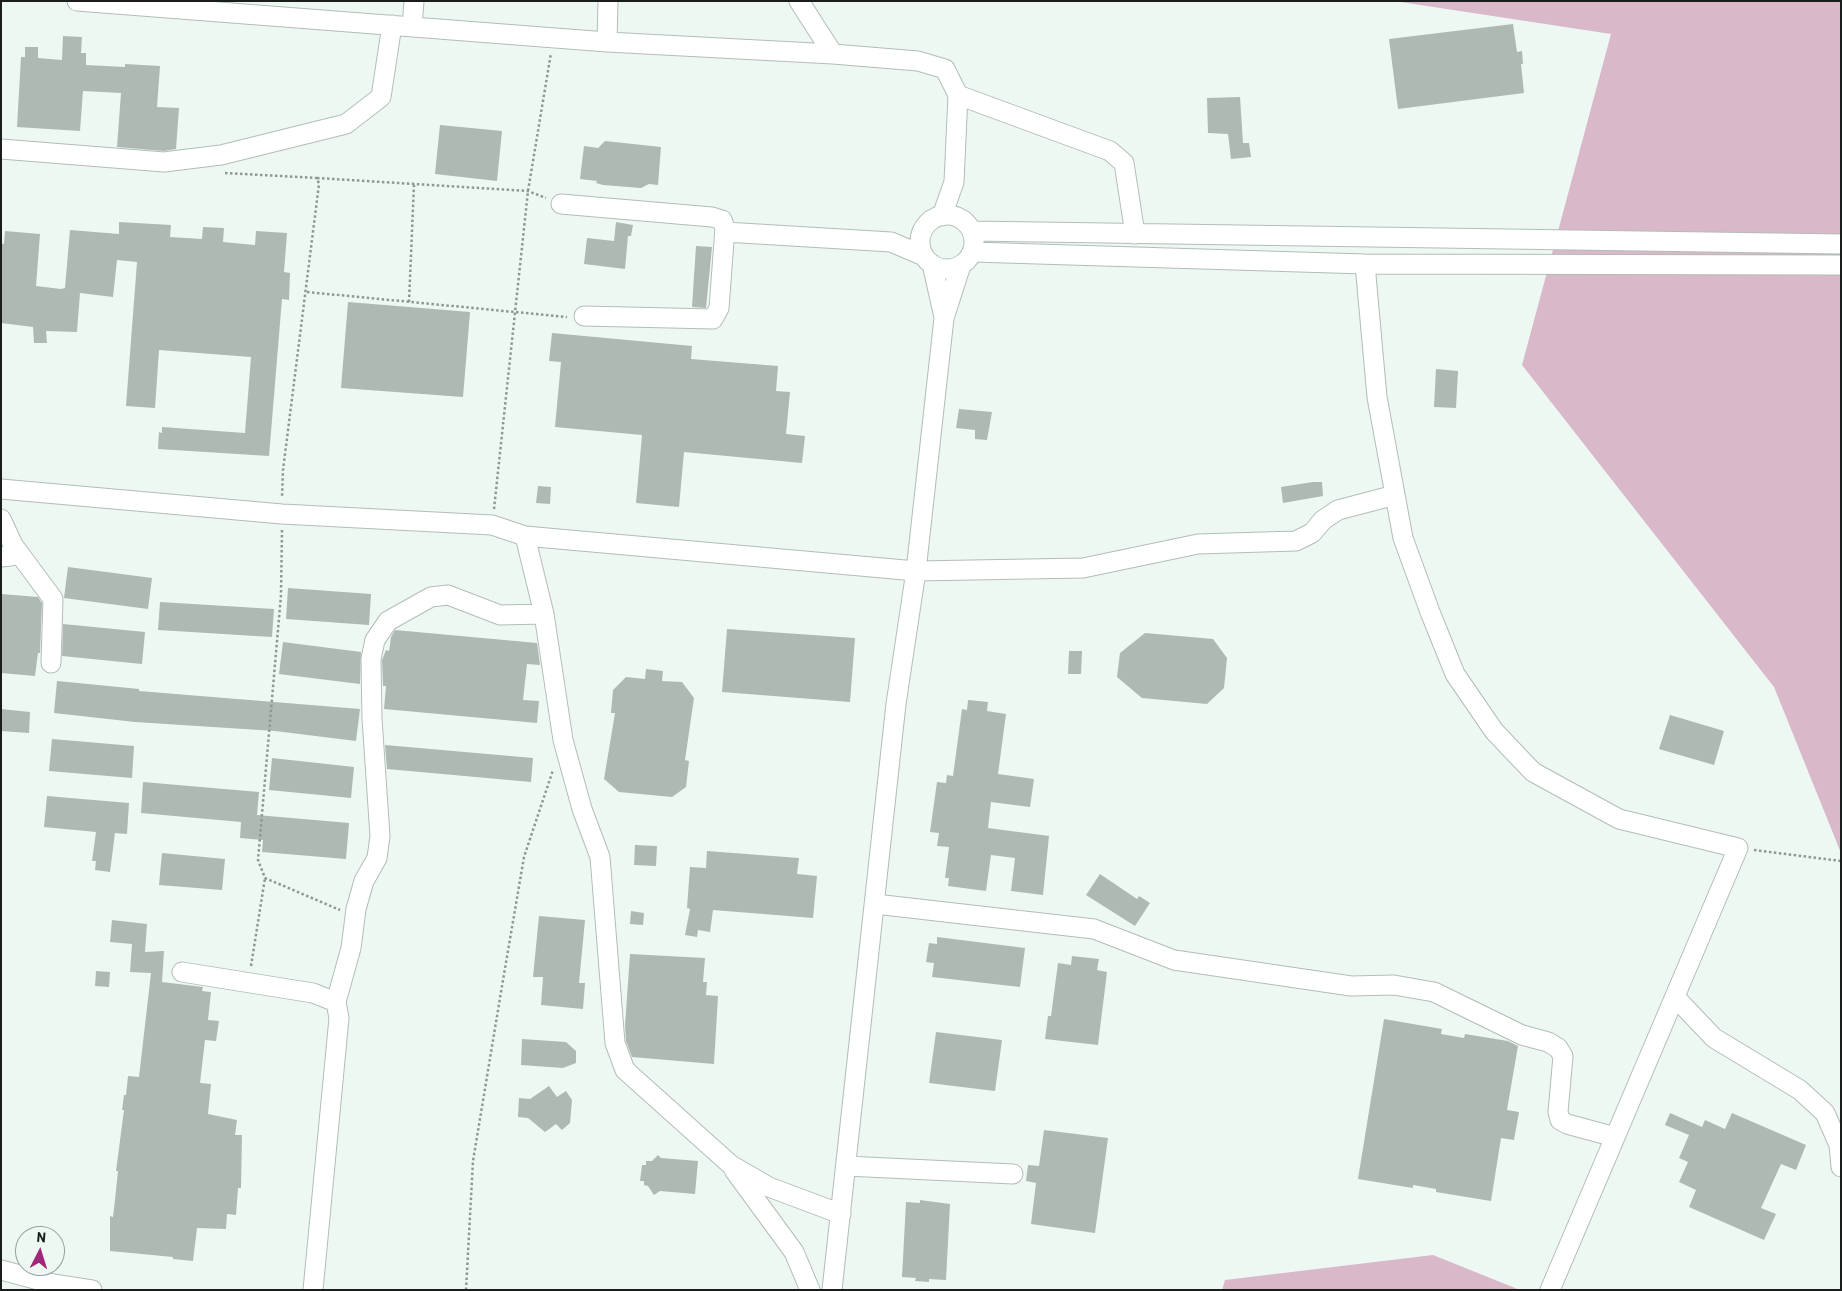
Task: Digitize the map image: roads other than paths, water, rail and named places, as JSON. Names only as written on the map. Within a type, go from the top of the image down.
[{"type":"lane","points":[[77,1],[607,42],[833,54],[918,62],[945,70],[958,94],[954,182],[942,216]]},
{"type":"lane","points":[[412,27],[414,1]]},
{"type":"lane","points":[[607,42],[608,1]]},
{"type":"lane","points":[[799,1],[833,54]]},
{"type":"lane","points":[[1,149],[164,162],[221,155],[346,124],[381,97],[392,25]]},
{"type":"lane","points":[[958,94],[1110,151],[1124,164],[1135,234]]},
{"type":"lane","points":[[832,1290],[896,704],[916,571],[944,318],[974,238],[967,226],[954,182]]},
{"type":"lane","points":[[561,204],[712,217],[722,220],[725,232],[719,308],[713,319],[584,316]]},
{"type":"lane","points":[[944,318],[928,260],[920,239],[922,231],[927,224],[942,216],[953,216],[967,226],[1135,234],[1841,244]]},
{"type":"lane","points":[[891,242],[922,231]]},
{"type":"lane","points":[[725,232],[891,242],[946,269],[967,258],[1365,264],[1841,265]]},
{"type":"lane","points":[[1365,264],[1376,396],[1403,538],[1455,674],[1494,731],[1533,772],[1619,819],[1738,848],[1550,1290]]},
{"type":"lane","points":[[1,489],[282,514],[492,525],[525,536],[916,571],[1083,568],[1198,544],[1296,541],[1312,533],[1323,520],[1338,510],[1395,495]]},
{"type":"lane","points":[[1,519],[7,551],[53,599],[51,663]]},
{"type":"lane","points":[[525,536],[544,614],[563,740],[582,809],[600,857],[615,1043],[625,1070],[731,1165],[769,1187],[841,1214]]},
{"type":"lane","points":[[314,1290],[339,1018],[336,1002],[351,948],[355,917],[364,881],[377,858],[380,836],[372,719],[371,659],[375,640],[388,621],[431,597],[448,595],[500,614],[544,614]]},
{"type":"lane","points":[[874,904],[1094,929],[1174,960],[1351,986],[1394,985],[1434,992],[1522,1035],[1548,1042],[1558,1048],[1563,1056],[1558,1112],[1560,1120],[1567,1124],[1615,1137]]},
{"type":"lane","points":[[182,972],[313,993],[336,1002]]},
{"type":"lane","points":[[1675,997],[1714,1038],[1800,1090],[1825,1113],[1838,1145],[1841,1167]]},
{"type":"lane","points":[[731,1165],[794,1252],[810,1290]]},
{"type":"lane","points":[[846,1166],[1013,1174]]},
{"type":"lane","points":[[1,1270],[53,1284],[92,1290]]}]
